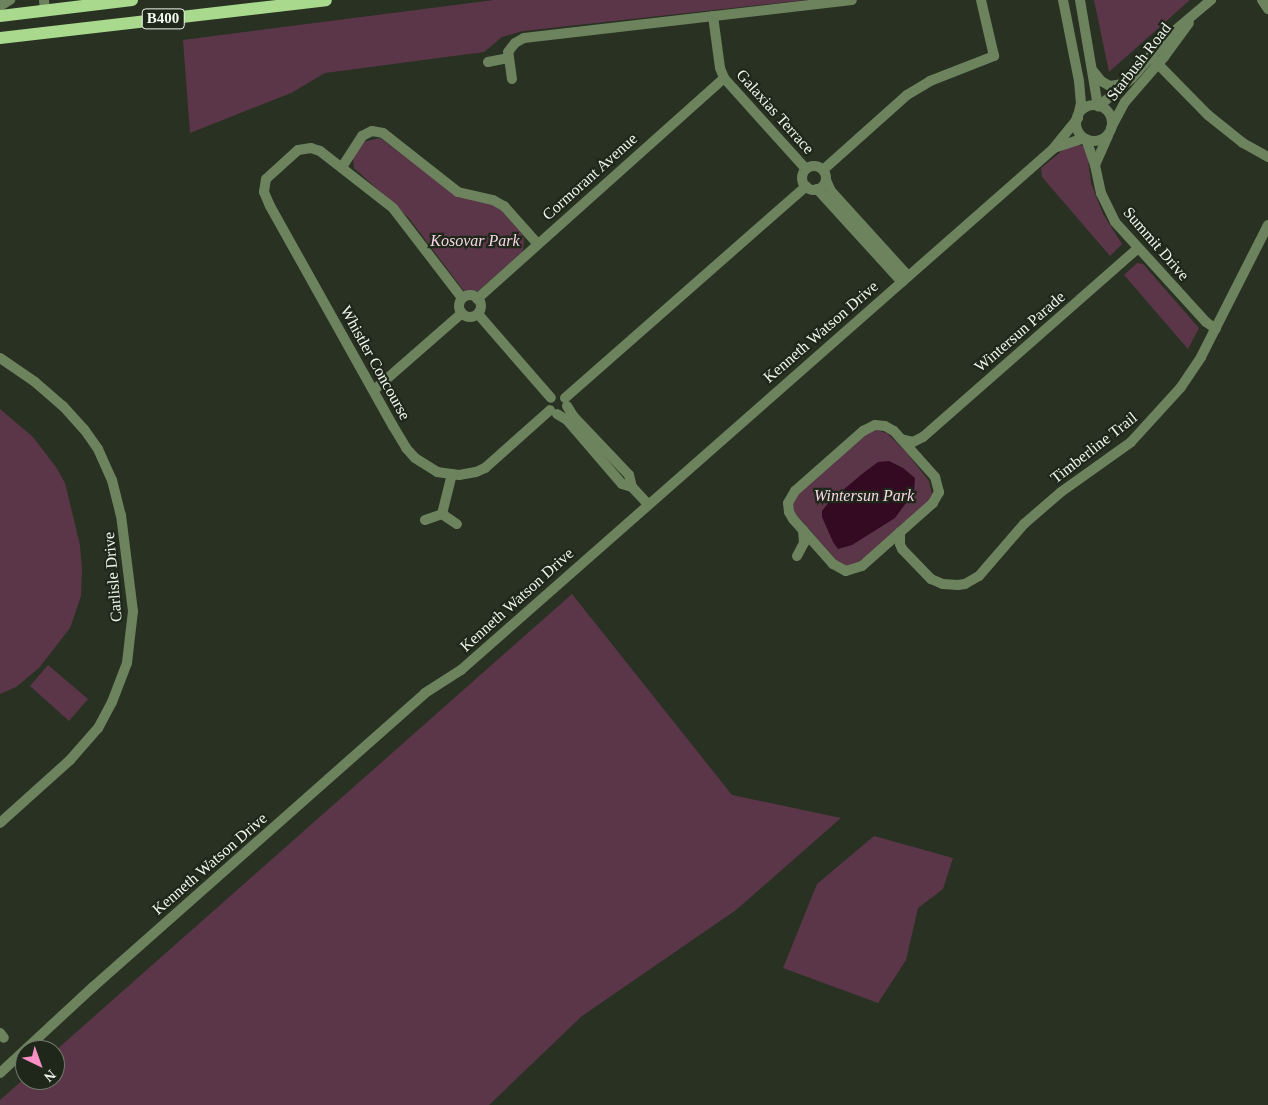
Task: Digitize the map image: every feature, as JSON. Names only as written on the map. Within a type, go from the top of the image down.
[{"type":"main road","name":"B400","points":[[0,16],[50,5],[132,0]]},
{"type":"main road","name":"B400","points":[[0,38],[326,0]]},
{"type":"main road","points":[[50,5],[53,32]]},
{"type":"street","points":[[0,6],[10,0]]},
{"type":"street","points":[[512,79],[508,58],[512,46],[524,38],[852,0]]},
{"type":"street","points":[[817,189],[822,187],[825,175],[907,95],[930,81],[994,56],[981,0]]},
{"type":"street","points":[[1063,0],[1079,81],[1081,103],[1077,128],[1085,138],[1093,141],[1101,140],[1111,130]]},
{"type":"street","points":[[1080,0],[1099,106],[1110,115],[1111,130],[1096,165]]},
{"type":"street","name":"Starbush Road","points":[[1099,106],[1128,82],[1173,32],[1211,0]]},
{"type":"street","points":[[1262,0],[1268,9]]},
{"type":"street","name":"Galaxias Terrace","points":[[713,16],[720,68],[724,78],[806,169]]},
{"type":"street","name":"Starbush Road","points":[[1111,130],[1125,102],[1159,64],[1194,16]]},
{"type":"street","points":[[1150,56],[1213,120],[1242,143],[1268,157]]},
{"type":"street","points":[[488,62],[508,58]]},
{"type":"street","points":[[1093,69],[1099,79],[1110,86],[1118,86],[1128,82]]},
{"type":"street","name":"Cormorant Avenue","points":[[477,298],[724,78]]},
{"type":"street","points":[[1078,117],[1087,107],[1099,106]]},
{"type":"street","name":"Kenneth Watson Drive","points":[[0,1073],[93,987],[426,693],[461,670],[1054,149],[1078,117]]},
{"type":"street","points":[[462,298],[393,208],[342,167],[362,136],[372,131],[383,133],[458,192],[493,200],[504,206],[537,244]]},
{"type":"street","name":"Kenneth Watson Drive","points":[[1054,149],[1085,138]]},
{"type":"street","name":"Summit Drive","points":[[1085,138],[1096,165],[1098,186],[1107,209],[1115,222],[1206,322],[1216,329]]},
{"type":"street","name":"Whistler Concourse","points":[[342,167],[317,149],[303,148],[293,153],[268,176],[264,185],[265,195],[406,448],[426,466],[437,472],[466,474],[485,468],[553,412]]},
{"type":"street","points":[[815,166],[825,175],[831,191],[905,279],[817,189],[806,186],[802,178],[806,169],[815,166]]},
{"type":"street","points":[[553,412],[564,412],[566,402],[806,186]]},
{"type":"street","name":"Timberline Trail","points":[[900,532],[900,544],[904,551],[925,575],[939,582],[965,584],[979,576],[1030,519],[1061,492],[1116,454],[1145,428],[1181,387],[1216,329],[1268,225]]},
{"type":"street","name":"Wintersun Parade","points":[[923,437],[1138,249]]},
{"type":"street","points":[[462,298],[471,296],[477,298],[480,304],[478,314]]},
{"type":"street","points":[[462,298],[460,307],[462,313],[471,317],[478,314]]},
{"type":"street","points":[[374,390],[462,313]]},
{"type":"street","points":[[478,314],[551,398]]},
{"type":"street","name":"Carlisle Drive","points":[[0,358],[63,406],[84,429],[98,449],[112,480],[121,515],[133,611],[127,663],[112,702],[98,728],[70,760],[0,823]]},
{"type":"street","points":[[632,487],[629,475],[574,417],[560,395],[551,398],[548,403],[553,412],[567,420],[620,482],[632,487],[648,504]]},
{"type":"street","points":[[870,426],[885,426],[900,438],[938,482],[939,494],[933,503],[862,566],[848,571],[835,566],[791,516],[788,508],[789,500],[795,490],[870,426]]},
{"type":"street","points":[[900,438],[913,442],[923,437]]},
{"type":"street","points":[[919,460],[917,449],[923,437]]},
{"type":"street","points":[[442,514],[452,474]]},
{"type":"street","points":[[425,520],[442,514]]},
{"type":"street","points":[[442,514],[457,524]]},
{"type":"street","points":[[802,528],[804,543],[797,556],[810,551],[824,554]]},
{"type":"street","points":[[882,548],[894,546],[904,551]]},
{"type":"green space","points":[[494,0],[806,0],[523,31],[502,37],[484,52],[325,73],[291,93],[190,133],[183,40]]},
{"type":"green space","points":[[1094,0],[1190,0],[1109,72]]},
{"type":"green space","name":"Kosovar Park","points":[[380,138],[448,189],[489,203],[500,209],[522,234],[524,239],[523,251],[478,291],[468,293],[464,291],[408,217],[354,168],[353,157],[363,142]]},
{"type":"green space","points":[[1076,144],[1083,146],[1087,152],[1091,183],[1103,214],[1122,244],[1110,256],[1042,177],[1041,168],[1063,150]]},
{"type":"green space","points":[[1137,263],[1143,264],[1199,328],[1188,349],[1124,275]]},
{"type":"green space","points":[[0,409],[33,437],[56,467],[65,483],[80,545],[82,570],[81,596],[70,628],[39,668],[16,687],[0,694]]},
{"type":"green space","name":"Wintersun Park","points":[[875,430],[887,433],[906,452],[929,481],[932,494],[928,502],[855,565],[848,566],[837,561],[795,513],[792,507],[797,495],[868,433]]},
{"type":"green space","points":[[572,594],[732,795],[841,818],[736,910],[582,1016],[489,1105],[0,1105],[0,1100],[15,1087],[15,1090],[65,1090],[65,1042]]},
{"type":"green space","points":[[48,665],[88,699],[69,721],[30,686]]},
{"type":"green space","points":[[874,836],[953,858],[943,889],[918,908],[906,960],[878,1003],[783,968],[817,884]]},
{"type":"shaded area","points":[[889,461],[903,468],[915,478],[914,492],[895,518],[852,545],[838,549],[822,517],[822,511],[829,502],[878,462]]}]
